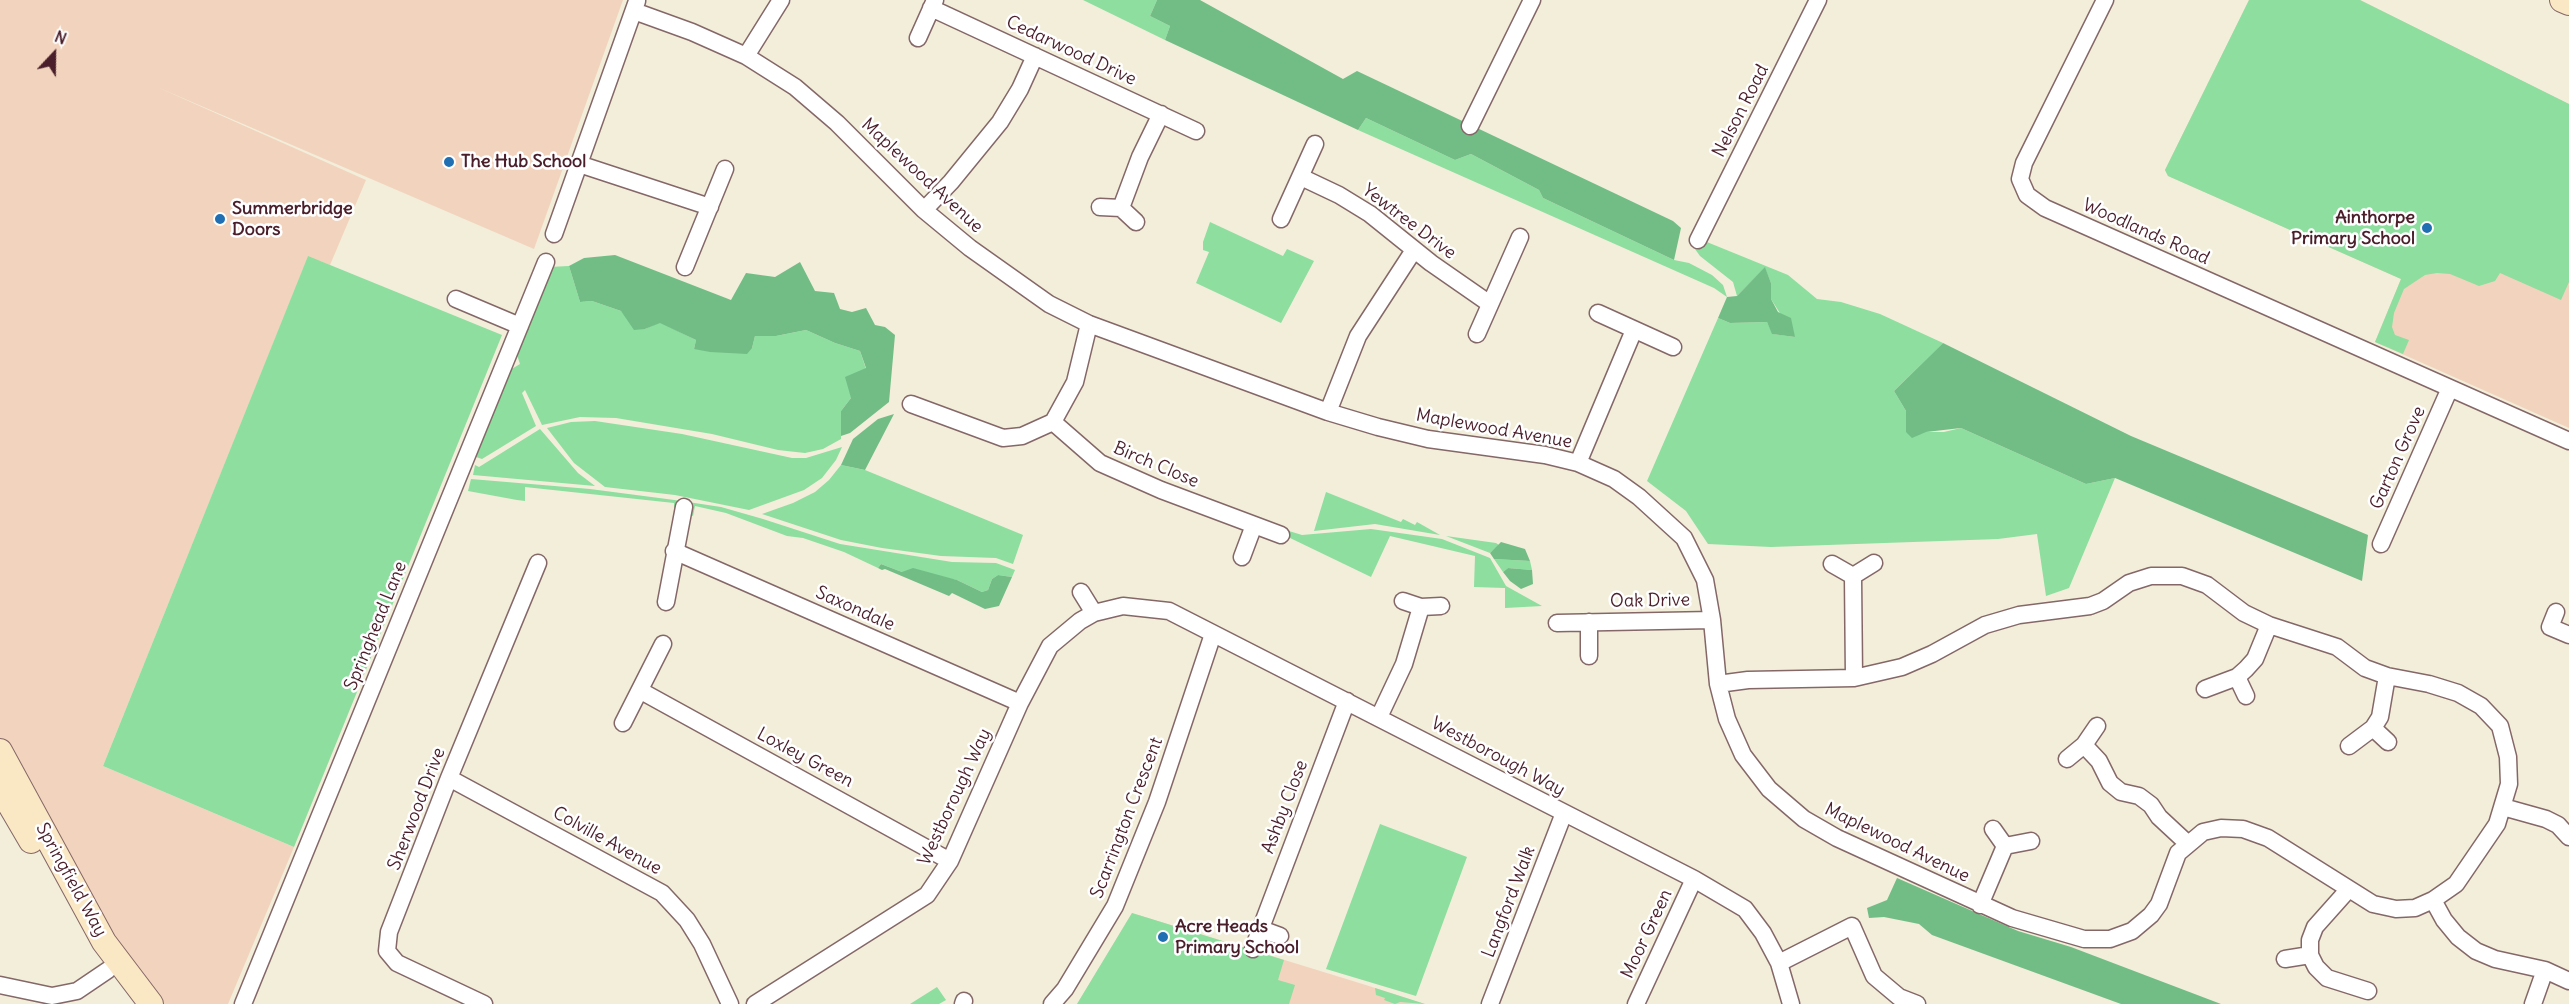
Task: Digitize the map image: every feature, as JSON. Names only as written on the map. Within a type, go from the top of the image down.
[{"type":"main road","points":[[2562,0],[2569,3]]},
{"type":"main road","name":"Springfield Way","points":[[0,751],[104,942],[151,1004]]},
{"type":"main road","name":"Springfield Way","points":[[0,788],[130,1004]]},
{"type":"street","points":[[746,56],[781,0]]},
{"type":"street","points":[[1470,126],[1532,0]]},
{"type":"street","name":"Nelson Road","points":[[1698,240],[1818,0]]},
{"type":"street","name":"Woodlands Road","points":[[2105,0],[2024,163],[2020,179],[2027,195],[2045,208],[2569,441]]},
{"type":"street","name":"Cedarwood Drive","points":[[918,38],[933,4],[1035,56],[1197,131]]},
{"type":"street","points":[[554,234],[636,5]]},
{"type":"street","name":"Maplewood Avenue","points":[[636,5],[746,56],[795,87],[837,123],[924,210],[970,249],[1049,304],[1089,324],[1328,412],[1428,439],[1545,455],[1578,464],[1614,479],[1639,496],[1684,538],[1705,580],[1712,620],[1718,684],[1727,719],[1743,755],[1769,789],[1804,819],[1837,838],[1980,905],[2012,918],[2084,939],[2110,939],[2132,932],[2151,915],[2158,904],[2174,860],[2187,843]]},
{"type":"street","points":[[924,210],[951,182],[1000,122],[1020,89],[1035,56]]},
{"type":"street","points":[[1121,208],[1140,157],[1161,114]]},
{"type":"street","points":[[1281,219],[1316,144]]},
{"type":"street","points":[[579,164],[710,207]]},
{"type":"street","points":[[685,267],[725,169]]},
{"type":"street","name":"Yewtree Drive","points":[[1301,177],[1339,195],[1370,214],[1414,250],[1490,304]]},
{"type":"street","points":[[1100,207],[1121,208],[1136,222]]},
{"type":"street","points":[[1477,334],[1520,237]]},
{"type":"street","points":[[1328,412],[1358,336],[1414,250]]},
{"type":"street","name":"Springhead Lane","points":[[243,1004],[546,262]]},
{"type":"street","points":[[456,300],[520,326]]},
{"type":"street","points":[[1598,313],[1673,347]]},
{"type":"street","points":[[911,404],[1003,438],[1022,436],[1053,422],[1075,382],[1089,324]]},
{"type":"street","points":[[1578,464],[1634,330]]},
{"type":"street","name":"Garton Grove","points":[[2381,544],[2450,388]]},
{"type":"street","name":"Birch Close","points":[[1053,422],[1100,463],[1281,535]]},
{"type":"street","points":[[666,602],[684,507]]},
{"type":"street","points":[[1242,557],[1254,525]]},
{"type":"street","name":"Saxondale","points":[[674,551],[1020,703]]},
{"type":"street","points":[[1853,576],[1874,563]]},
{"type":"street","points":[[1832,564],[1853,576]]},
{"type":"street","name":"Sherwood Drive","points":[[484,1004],[397,963],[387,951],[389,932],[529,572]]},
{"type":"street","points":[[1853,576],[1854,678]]},
{"type":"street","points":[[1718,684],[1748,680],[1854,678],[1902,667],[1932,654],[1985,625],[2019,615],[2090,606],[2103,601],[2129,583],[2151,576],[2182,576],[2207,585],[2244,613],[2269,625],[2337,647],[2365,668],[2387,676],[2429,684],[2458,693],[2481,706],[2500,726],[2508,757],[2509,784],[2497,824],[2456,884],[2433,900],[2415,908],[2396,909],[2373,904],[2268,838],[2243,829],[2221,828],[2203,832],[2187,843],[2158,817],[2151,805],[2139,796],[2121,792],[2110,783],[2099,761],[2084,745]]},
{"type":"street","points":[[1081,592],[1094,613]]},
{"type":"street","points":[[1403,601],[1421,607],[1441,606]]},
{"type":"street","name":"Westborough Way","points":[[755,1004],[927,895],[950,861],[1020,703],[1050,646],[1094,613],[1123,606],[1169,611],[1694,879],[1744,909],[1763,933],[1779,963],[1791,1004]]},
{"type":"street","points":[[1379,717],[1404,664],[1421,607]]},
{"type":"street","points":[[2556,612],[2550,627],[2569,635]]},
{"type":"street","name":"Oak Drive","points":[[1557,622],[1712,620]]},
{"type":"street","name":"Oak Drive","points":[[1589,622],[1589,656]]},
{"type":"street","points":[[2205,689],[2236,677],[2255,658],[2269,625]]},
{"type":"street","name":"Scarrington Crescent","points":[[1052,1004],[1065,989],[1115,906],[1157,802],[1214,634]]},
{"type":"street","points":[[623,723],[663,645]]},
{"type":"street","points":[[2349,746],[2373,728],[2380,717],[2387,676]]},
{"type":"street","points":[[2236,677],[2246,696]]},
{"type":"street","name":"Loxley Green","points":[[641,691],[950,861]]},
{"type":"street","name":"Ashby Close","points":[[1253,948],[1347,701]]},
{"type":"street","points":[[2067,759],[2084,745],[2097,726]]},
{"type":"street","points":[[2373,728],[2388,742]]},
{"type":"street","name":"Colville Avenue","points":[[449,778],[662,893],[687,920],[702,944],[730,1004]]},
{"type":"street","points":[[2503,807],[2546,819],[2558,825],[2569,837]]},
{"type":"street","name":"Langford Walk","points":[[1490,1004],[1564,813]]},
{"type":"street","points":[[1993,829],[2005,846]]},
{"type":"street","points":[[2005,846],[2031,841]]},
{"type":"street","points":[[1980,905],[2005,846]]},
{"type":"street","name":"Moor Green","points":[[1636,1004],[1694,879]]},
{"type":"street","points":[[2348,890],[2315,927],[2310,940],[2310,955],[2316,967],[2327,978],[2368,991]]},
{"type":"street","points":[[2433,900],[2444,920],[2458,937],[2476,951],[2545,970],[2569,981]]},
{"type":"street","points":[[1779,963],[1852,926],[1874,976],[1899,997],[1917,1004]]},
{"type":"street","points":[[1261,929],[1280,936]]},
{"type":"street","points":[[2285,959],[2310,955]]},
{"type":"street","points":[[0,985],[52,996],[77,991],[108,970]]},
{"type":"street","points":[[2533,1004],[2545,970]]},
{"type":"shaded area","points":[[0,0],[623,0],[534,249],[157,87],[366,180],[330,265],[308,257],[103,766],[294,847],[228,1004],[147,1004],[0,767]]},
{"type":"shaded area","name":"Ainthorpe Primary School","points":[[2249,0],[2360,0],[2569,104],[2569,428],[2375,342],[2401,279],[2168,176],[2165,170]]},
{"type":"shaded area","name":"Acre Heads Primary School","points":[[1132,913],[1369,986],[1425,1004],[1077,1004]]},
{"type":"green space","points":[[1083,0],[1157,0],[1150,16],[1170,26],[1165,40]]},
{"type":"green space","points":[[1157,0],[1200,0],[1343,79],[1357,71],[1673,221],[1681,228],[1674,260],[1543,198],[1539,190],[1471,154],[1455,160],[1366,118],[1358,130],[1165,40],[1170,26],[1150,16]]},
{"type":"green space","name":"Ainthorpe Primary School","points":[[2249,0],[2360,0],[2569,104],[2569,282],[2561,300],[2500,273],[2495,281],[2479,286],[2450,274],[2425,275],[2404,289],[2394,313],[2392,327],[2395,335],[2409,340],[2403,354],[2375,342],[2401,279],[2168,176],[2165,170]]},
{"type":"green space","points":[[1366,118],[1455,160],[1471,154],[1539,190],[1543,198],[1674,260],[1689,263],[1712,275],[1723,285],[1727,297],[1714,288],[1358,130]]},
{"type":"green space","points":[[1210,222],[1283,256],[1287,249],[1314,261],[1281,323],[1196,283],[1209,252],[1203,250],[1203,242]]},
{"type":"green space","points":[[1697,238],[1788,275],[1817,299],[1841,302],[1880,314],[1943,343],[1894,391],[1906,411],[1906,432],[1944,432],[1961,428],[2086,484],[2115,478],[2069,588],[2046,596],[2037,534],[1998,539],[1771,547],[1708,544],[1686,511],[1647,481],[1718,318],[1730,323],[1767,322],[1773,334],[1795,337],[1771,299],[1771,283],[1765,268],[1737,296],[1733,282],[1700,256],[1695,249]]},
{"type":"green space","points":[[615,255],[731,300],[746,273],[775,277],[800,262],[815,291],[834,293],[840,309],[852,312],[866,308],[875,325],[885,327],[895,335],[889,402],[850,433],[841,436],[841,411],[851,398],[845,377],[866,368],[860,351],[806,330],[776,336],[755,336],[752,348],[747,354],[710,352],[694,349],[696,340],[660,323],[645,329],[634,330],[621,311],[592,301],[580,302],[569,266],[584,258]]},
{"type":"green space","points":[[308,256],[502,335],[294,847],[103,766]]},
{"type":"green space","points":[[569,266],[580,302],[592,301],[621,311],[645,329],[660,322],[696,340],[694,349],[752,348],[755,336],[776,336],[806,330],[860,351],[866,369],[851,398],[841,411],[841,439],[823,449],[805,453],[778,450],[712,434],[616,418],[580,417],[542,425],[525,390],[522,393],[536,426],[482,459],[476,457],[510,370],[520,364],[515,349],[549,267]]},
{"type":"green space","points":[[1765,267],[1771,283],[1771,299],[1778,312],[1791,318],[1795,337],[1772,334],[1767,322],[1730,323],[1718,318],[1727,297],[1737,296]]},
{"type":"green space","points":[[1943,343],[2131,436],[2368,535],[2362,581],[2115,478],[2086,484],[1961,428],[1926,432],[1912,438],[1906,432],[1906,411],[1894,391]]},
{"type":"green space","points":[[894,414],[865,470],[841,465],[853,439],[878,419]]},
{"type":"green space","points":[[595,421],[682,434],[792,458],[806,458],[842,447],[836,460],[822,478],[804,490],[749,510],[675,495],[605,487],[574,463],[547,428],[571,422]]},
{"type":"green space","points":[[540,429],[578,473],[595,486],[473,475],[475,465],[479,467]]},
{"type":"green space","points":[[841,465],[865,470],[1023,535],[1013,564],[996,558],[941,556],[841,540],[762,514],[815,492]]},
{"type":"green space","points":[[471,479],[590,489],[682,501],[681,510],[674,508],[674,503],[525,487],[525,501],[517,500],[468,491]]},
{"type":"green space","points":[[1326,492],[1401,522],[1403,519],[1415,525],[1417,522],[1440,535],[1375,524],[1314,531]]},
{"type":"green space","points":[[688,502],[721,507],[840,544],[952,562],[996,563],[1015,570],[1012,577],[998,575],[992,579],[988,590],[982,592],[957,580],[902,572],[881,564],[878,568],[844,552],[803,538],[787,536],[726,513],[695,506],[693,516],[686,514]]},
{"type":"green space","points":[[1371,529],[1442,539],[1490,558],[1506,586],[1542,606],[1505,608],[1505,588],[1474,587],[1475,556],[1390,536],[1371,577],[1288,537],[1289,531],[1302,535]]},
{"type":"green space","points":[[1446,536],[1496,543],[1499,545],[1490,553]]},
{"type":"green space","points":[[1501,542],[1525,549],[1530,561],[1494,559],[1490,553]]},
{"type":"green space","points":[[1494,559],[1530,561],[1532,570],[1508,568],[1503,572]]},
{"type":"green space","points":[[881,564],[902,572],[913,568],[957,580],[982,592],[988,590],[992,579],[998,575],[1012,577],[999,606],[985,609],[952,593],[949,596],[885,569],[882,570],[878,568]]},
{"type":"green space","points":[[1508,568],[1532,570],[1533,584],[1521,589],[1503,572]]},
{"type":"green space","points":[[1380,824],[1467,857],[1416,996],[1326,969]]},
{"type":"green space","points":[[1897,878],[2018,931],[2071,947],[2221,1004],[2121,1004],[1932,935],[1919,924],[1884,917],[1869,918],[1867,908],[1887,900]]},
{"type":"green space","name":"Acre Heads Primary School","points":[[1132,913],[1284,960],[1278,980],[1295,985],[1289,1004],[1077,1004]]},
{"type":"green space","points":[[937,987],[946,1000],[939,1004],[910,1004]]},
{"type":"green space","points":[[1375,988],[1425,1004],[1400,1002],[1395,1004],[1376,995]]},
{"type":"place","name":"The Hub School","points":[[449,162]]},
{"type":"place","name":"Summerbridge Doors","points":[[220,219]]},
{"type":"place","name":"Ainthorpe Primary School","points":[[2427,228]]},
{"type":"place","name":"Acre Heads Primary School","points":[[1163,937]]}]
